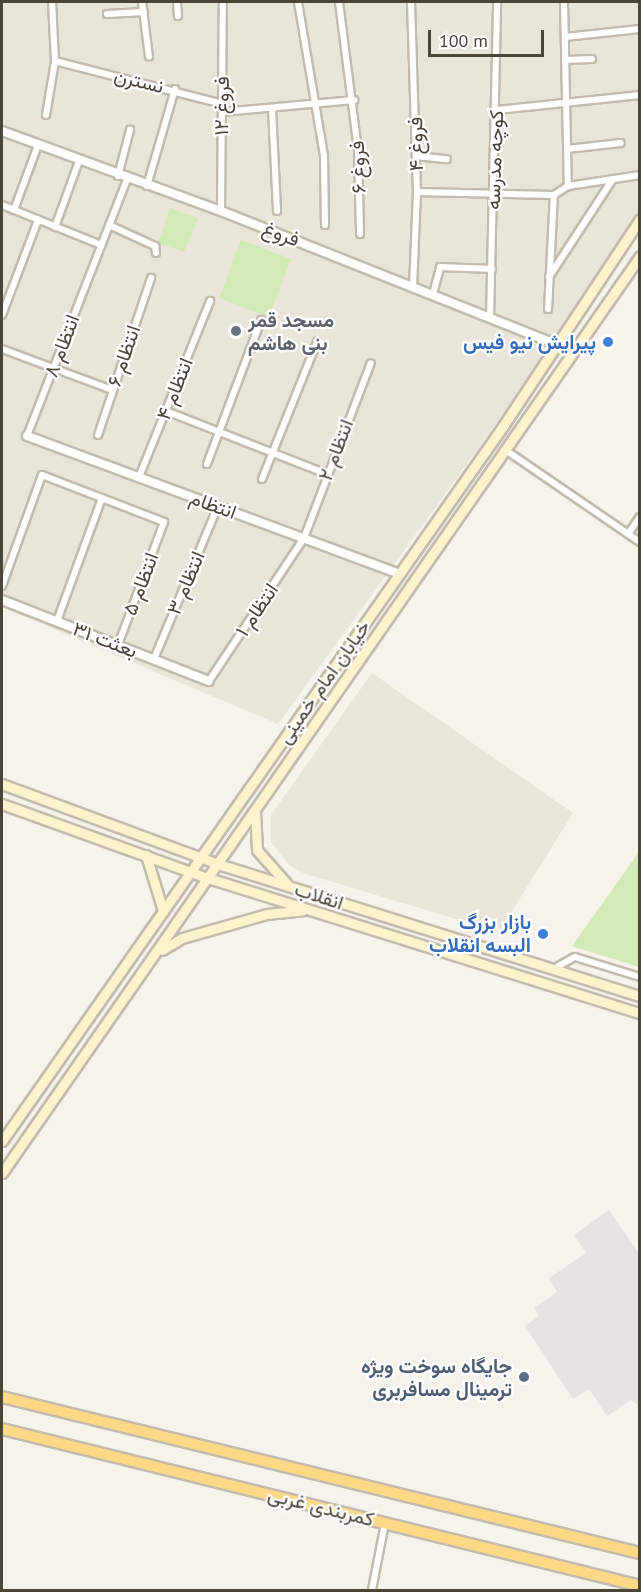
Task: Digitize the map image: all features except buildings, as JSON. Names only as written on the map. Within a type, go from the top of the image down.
[{"type":"highway","name":"کمربندی غربی","points":[[2,1397],[639,1552]]},
{"type":"highway","name":"کمربندی غربی","points":[[2,1429],[639,1586]]},
{"type":"main road","name":"خیابان امام خمینی","points":[[2,1142],[400,574],[557,345],[639,219]]},
{"type":"main road","name":"خیابان امام خمینی","points":[[2,1173],[507,451],[639,256]]},
{"type":"main road","points":[[502,426],[517,436]]},
{"type":"main road","name":"انقلاب","points":[[2,784],[218,864],[639,996]]},
{"type":"main road","name":"انقلاب","points":[[2,804],[208,878],[639,1013]]},
{"type":"main road","points":[[255,811],[257,850],[288,886]]},
{"type":"main road","points":[[162,861],[169,844]]},
{"type":"main road","points":[[146,855],[163,911]]},
{"type":"main road","points":[[151,959],[182,938],[267,914],[309,910]]},
{"type":"street","points":[[46,114],[55,61],[52,2]]},
{"type":"street","points":[[142,2],[149,57]]},
{"type":"street","points":[[177,2],[178,16]]},
{"type":"street","name":"فروغ ۱۲","points":[[221,211],[224,2]]},
{"type":"street","points":[[298,2],[317,104],[325,225]]},
{"type":"street","name":"فروغ ۶","points":[[339,2],[354,100],[360,234]]},
{"type":"street","name":"فروغ ۴","points":[[411,2],[417,192],[412,286]]},
{"type":"street","name":"کوچه مدرسه","points":[[490,318],[497,110],[497,2]]},
{"type":"street","points":[[564,2],[568,186]]},
{"type":"street","points":[[106,14],[144,12]]},
{"type":"street","points":[[565,37],[639,29]]},
{"type":"street","points":[[565,60],[592,59]]},
{"type":"street","name":"نسترن","points":[[55,61],[175,89],[222,104]]},
{"type":"street","points":[[147,187],[175,89]]},
{"type":"street","points":[[497,110],[566,105],[639,95]]},
{"type":"street","points":[[222,112],[354,100]]},
{"type":"street","points":[[272,108],[277,212]]},
{"type":"street","points":[[118,176],[130,130]]},
{"type":"street","name":"فروغ","points":[[2,131],[127,180],[221,211],[557,345]]},
{"type":"street","points":[[567,149],[621,143]]},
{"type":"street","points":[[14,210],[38,145]]},
{"type":"street","points":[[416,156],[447,159]]},
{"type":"street","points":[[55,226],[80,161]]},
{"type":"street","points":[[417,192],[494,197],[554,195],[568,186],[639,175]]},
{"type":"street","points":[[549,277],[613,179]]},
{"type":"street","name":"انتظام ۸","points":[[27,436],[127,180]]},
{"type":"street","points":[[548,309],[554,195]]},
{"type":"street","points":[[2,205],[101,245]]},
{"type":"street","points":[[2,315],[38,220]]},
{"type":"street","points":[[110,225],[155,246],[156,253]]},
{"type":"street","points":[[433,294],[440,267],[492,269]]},
{"type":"street","name":"انتظام ۶","points":[[98,435],[151,278]]},
{"type":"street","name":"انتظام ۴","points":[[139,477],[210,301]]},
{"type":"street","points":[[207,464],[261,320]]},
{"type":"street","points":[[262,479],[317,342]]},
{"type":"street","points":[[2,349],[112,390]]},
{"type":"street","name":"انتظام ۲","points":[[304,538],[371,363]]},
{"type":"street","points":[[166,411],[327,474]]},
{"type":"street","name":"انتظام","points":[[27,436],[400,574]]},
{"type":"street","points":[[507,451],[639,542]]},
{"type":"street","points":[[2,586],[42,475],[102,498],[57,621]]},
{"type":"street","name":"انتظام ۵","points":[[102,498],[164,522],[118,645]]},
{"type":"street","name":"انتظام ۳","points":[[154,659],[218,506]]},
{"type":"street","points":[[628,534],[639,517]]},
{"type":"street","name":"انتظام ۱","points":[[209,681],[304,538]]},
{"type":"street","name":"بعثت ۳۱","points":[[2,600],[209,681]]},
{"type":"street","points":[[553,969],[575,957],[639,977]]},
{"type":"street","points":[[372,1590],[385,1523]]},
{"type":"shaded area","points":[[2,2],[639,2],[639,227],[278,724],[2,607]]},
{"type":"shaded area","points":[[372,673],[573,813],[499,932],[303,873],[290,866],[271,842],[271,815]]},
{"type":"shaded area","points":[[609,1210],[639,1253],[640,1407],[631,1400],[607,1416],[589,1389],[573,1399],[525,1326],[539,1316],[534,1308],[557,1292],[549,1278],[586,1253],[574,1235]]},
{"type":"green space","points":[[170,208],[198,218],[184,252],[158,243]]},
{"type":"green space","points":[[241,240],[291,259],[269,317],[219,298]]},
{"type":"green space","points":[[639,852],[639,967],[572,946]]},
{"type":"place","name":"مسجد قمر بنی هاشم","points":[[236,331]]},
{"type":"place","name":"پیرایش نیو فیس","points":[[608,342]]},
{"type":"place","name":"بازار بزرگ البسه انقلاب","points":[[543,934]]},
{"type":"place","name":"جایگاه سوخت ویژه ترمینال مسافربری","points":[[524,1377]]}]
